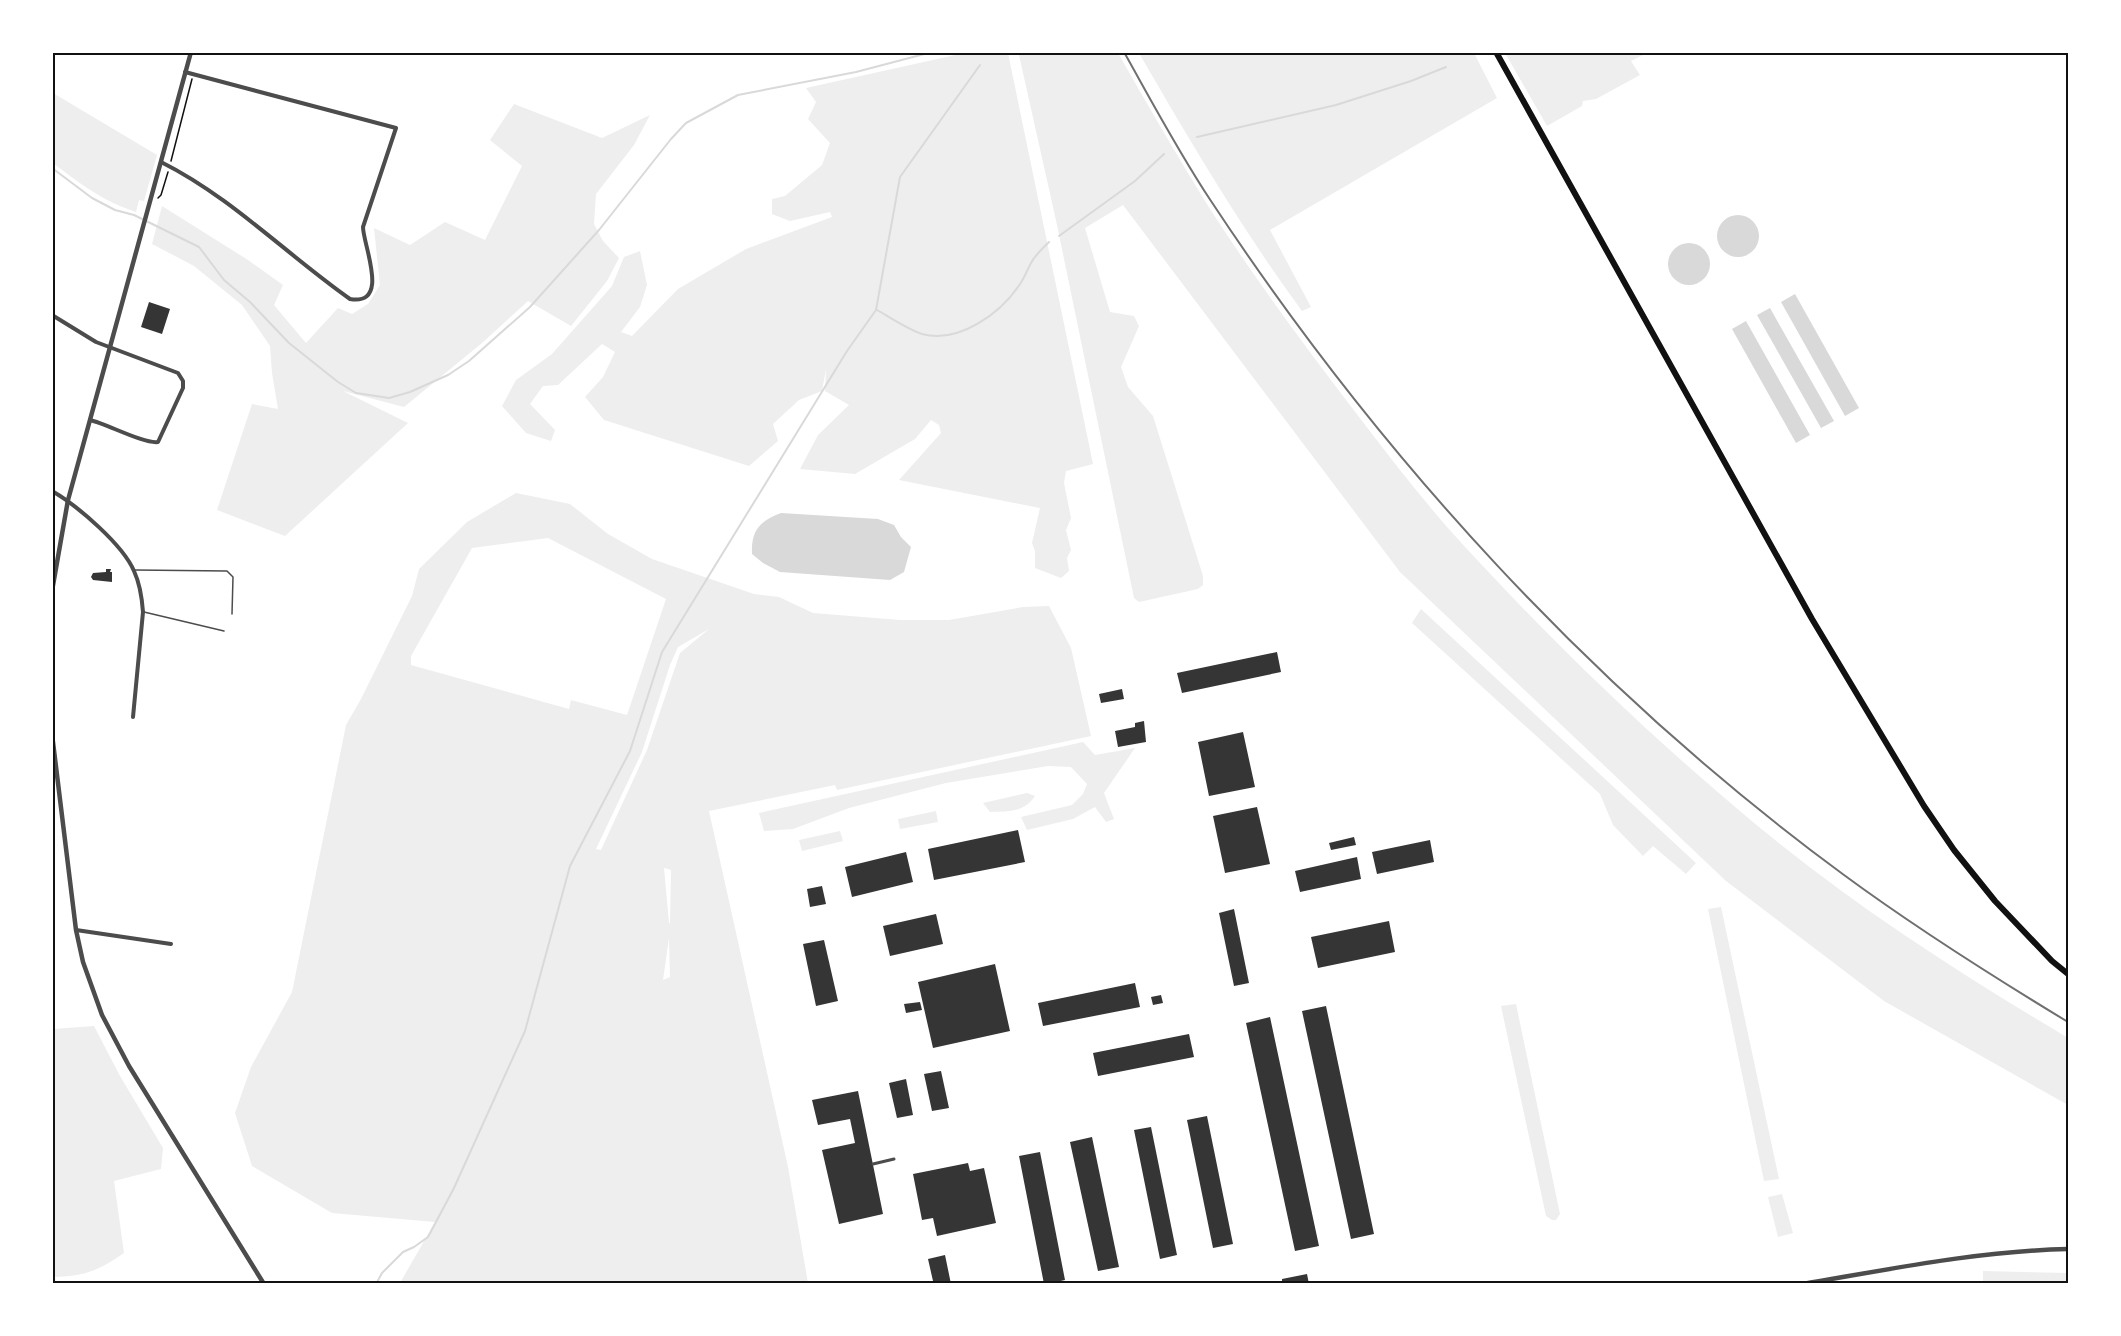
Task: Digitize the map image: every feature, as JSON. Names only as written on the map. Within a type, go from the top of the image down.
[{"type":"main road","points":[[1496,52],[1812,619],[1924,806],[1954,850],[1995,901],[2052,961],[2068,974]]},
{"type":"street","points":[[52,591],[55,556],[68,500],[141,239],[190,52]]},
{"type":"street","points":[[161,162],[243,215],[350,299],[366,297],[371,291],[373,269],[363,238],[363,227],[396,128],[185,72]]},
{"type":"street","points":[[52,315],[96,342],[178,373],[183,381],[183,388],[158,442],[154,443],[90,420]]},
{"type":"street","points":[[52,491],[68,500],[118,547],[134,570],[142,597],[143,612],[134,717]]},
{"type":"street","points":[[52,734],[76,930],[83,962],[102,1015],[124,1056],[264,1284]]},
{"type":"street","points":[[76,930],[171,944]]},
{"type":"street","points":[[873,1164],[894,1159]]},
{"type":"street","points":[[1803,1284],[1977,1255],[2068,1248]]},
{"type":"lane","points":[[134,570],[227,571],[233,577],[232,614]]},
{"type":"lane","points":[[143,612],[224,631]]},
{"type":"path","points":[[150,204],[161,195],[193,74]]},
{"type":"shaded area","points":[[969,52],[1008,53],[1093,464],[1066,471],[1064,483],[1071,518],[1066,530],[1071,550],[1067,558],[1069,571],[1061,578],[1035,568],[1035,551],[1032,543],[1040,508],[899,480],[941,433],[939,425],[931,420],[915,439],[855,474],[800,469],[818,435],[849,405],[825,391],[826,369],[822,391],[799,400],[773,424],[778,441],[749,466],[604,420],[585,397],[603,377],[615,352],[602,344],[558,385],[543,386],[530,404],[555,430],[551,441],[526,433],[502,406],[516,380],[552,354],[612,286],[624,257],[640,251],[647,285],[640,307],[621,332],[632,336],[678,289],[746,249],[832,217],[830,212],[790,221],[772,214],[772,199],[785,196],[822,165],[830,143],[808,119],[816,102],[806,88]]},
{"type":"shaded area","points":[[1026,53],[1118,53],[1198,190],[1245,261],[1356,413],[1447,527],[1607,692],[1735,807],[1814,871],[1921,946],[2068,1038],[2068,1105],[1884,1001],[1726,881],[1400,572],[1123,205],[1085,228],[1110,312],[1134,316],[1139,326],[1121,367],[1128,387],[1153,416],[1203,576],[1203,585],[1198,589],[1139,602],[1134,598],[1057,225],[1019,55]]},
{"type":"shaded area","points":[[1139,53],[1474,53],[1497,98],[1270,230],[1311,307],[1302,311],[1237,216]]},
{"type":"shaded area","points":[[1505,53],[1647,53],[1631,61],[1640,75],[1596,99],[1583,101],[1582,106],[1547,126]]},
{"type":"shaded area","points":[[53,93],[157,155],[144,201],[139,200],[136,212],[82,185],[53,163]]},
{"type":"shaded area","points":[[514,104],[602,138],[650,115],[634,145],[596,194],[594,224],[603,241],[619,258],[607,281],[571,326],[528,301],[482,343],[404,407],[343,391],[408,423],[285,536],[217,510],[252,404],[278,409],[270,346],[242,305],[194,266],[152,244],[162,206],[283,285],[274,305],[306,343],[338,308],[352,314],[368,304],[380,285],[374,228],[410,245],[445,222],[485,240],[522,166],[490,140]]},
{"type":"shaded area","points":[[1738,215],[1753,221],[1759,236],[1753,251],[1738,257],[1723,251],[1717,236],[1723,221]]},
{"type":"shaded area","points":[[1689,243],[1704,249],[1710,264],[1704,279],[1689,285],[1674,279],[1668,264],[1674,249]]},
{"type":"shaded area","points":[[1795,294],[1859,408],[1845,416],[1781,302]]},
{"type":"shaded area","points":[[1770,308],[1834,421],[1821,428],[1757,315]]},
{"type":"shaded area","points":[[1746,321],[1810,435],[1796,443],[1732,329]]},
{"type":"shaded area","points":[[516,493],[570,504],[608,534],[652,559],[754,594],[779,597],[813,613],[900,620],[949,620],[1023,607],[1049,606],[1071,648],[1091,736],[837,790],[835,785],[709,811],[788,1167],[808,1283],[400,1283],[435,1222],[332,1213],[252,1166],[235,1113],[251,1067],[292,992],[346,725],[412,596],[419,569],[467,522]],"holes":[[[548,538],[666,599],[627,715],[571,700],[569,709],[411,665],[411,656],[472,548]],[[709,629],[680,653],[647,750],[601,850],[596,849],[642,752],[678,647]],[[664,868],[671,870],[669,923]],[[669,938],[670,977],[663,980]]]},
{"type":"shaded area","points":[[781,513],[878,519],[894,525],[911,547],[904,572],[890,580],[780,572],[752,554],[752,546],[755,533],[762,523]]},
{"type":"shaded area","points":[[1421,609],[1696,863],[1686,874],[1653,846],[1643,856],[1613,825],[1600,794],[1412,623]]},
{"type":"shaded area","points":[[1083,742],[1095,755],[1135,748],[1104,793],[1114,819],[1106,822],[1095,807],[1073,819],[1027,830],[1021,817],[1072,805],[1083,794],[1087,784],[1071,767],[1048,766],[946,783],[849,808],[793,829],[764,831],[759,813]]},
{"type":"shaded area","points":[[1027,793],[1035,796],[1026,806],[1015,810],[990,812],[983,803]]},
{"type":"shaded area","points":[[936,811],[938,822],[900,829],[898,819]]},
{"type":"shaded area","points":[[840,831],[843,841],[802,851],[799,840]]},
{"type":"shaded area","points":[[1721,907],[1779,1179],[1764,1181],[1708,909]]},
{"type":"shaded area","points":[[1516,1004],[1560,1214],[1556,1220],[1546,1216],[1501,1006]]},
{"type":"shaded area","points":[[94,1026],[120,1076],[163,1148],[161,1169],[114,1181],[124,1253],[92,1271],[55,1277],[56,1283],[53,1283],[53,1029]]},
{"type":"shaded area","points":[[1782,1194],[1793,1233],[1778,1237],[1768,1197]]},
{"type":"shaded area","points":[[1983,1271],[2068,1273],[2068,1283],[1983,1283]]},
{"type":"building","points":[[149,302],[170,309],[162,334],[141,327]]},
{"type":"building","points":[[106,569],[111,569],[112,582],[93,580],[91,577],[93,573],[106,572]]},
{"type":"building","points":[[1277,652],[1281,672],[1182,693],[1177,673]]},
{"type":"building","points":[[1122,689],[1124,699],[1101,703],[1099,694]]},
{"type":"building","points":[[1144,721],[1146,742],[1118,747],[1115,731],[1135,727],[1135,723]]},
{"type":"building","points":[[1243,732],[1255,787],[1209,796],[1198,742]]},
{"type":"building","points":[[1257,807],[1270,864],[1225,873],[1213,816]]},
{"type":"building","points":[[1018,830],[1025,862],[934,880],[928,849]]},
{"type":"building","points":[[1354,837],[1356,845],[1331,850],[1329,843]]},
{"type":"building","points":[[1430,840],[1434,862],[1377,874],[1372,852]]},
{"type":"building","points":[[906,852],[913,882],[852,897],[845,867]]},
{"type":"building","points":[[1357,857],[1361,879],[1300,892],[1295,871]]},
{"type":"building","points":[[822,886],[826,904],[810,907],[807,889]]},
{"type":"building","points":[[1234,909],[1249,983],[1234,986],[1219,913]]},
{"type":"building","points":[[936,914],[943,944],[890,956],[883,926]]},
{"type":"building","points":[[1389,921],[1395,952],[1318,968],[1311,937]]},
{"type":"building","points":[[824,940],[838,1001],[816,1006],[803,944]]},
{"type":"building","points":[[995,964],[1010,1031],[933,1048],[918,982]]},
{"type":"building","points":[[1135,983],[1140,1007],[1043,1026],[1038,1003]]},
{"type":"building","points":[[1161,995],[1163,1003],[1153,1005],[1151,997]]},
{"type":"building","points":[[920,1002],[922,1010],[906,1013],[904,1004]]},
{"type":"building","points":[[1326,1006],[1374,1234],[1351,1239],[1302,1011]]},
{"type":"building","points":[[1270,1017],[1319,1246],[1295,1251],[1246,1023]]},
{"type":"building","points":[[1189,1034],[1194,1057],[1098,1076],[1093,1053]]},
{"type":"building","points":[[941,1071],[949,1108],[932,1111],[924,1074]]},
{"type":"building","points":[[906,1079],[913,1115],[897,1118],[889,1083]]},
{"type":"building","points":[[858,1091],[883,1214],[839,1224],[822,1150],[855,1143],[850,1119],[818,1125],[812,1100]]},
{"type":"building","points":[[1207,1116],[1233,1244],[1213,1248],[1187,1120]]},
{"type":"building","points":[[1151,1127],[1177,1255],[1160,1259],[1134,1130]]},
{"type":"building","points":[[1092,1137],[1119,1267],[1098,1271],[1070,1142]]},
{"type":"building","points":[[1040,1152],[1065,1280],[1047,1284],[1044,1284],[1019,1156]]},
{"type":"building","points":[[968,1163],[970,1171],[984,1168],[996,1223],[937,1236],[933,1218],[922,1220],[913,1174]]},
{"type":"building","points":[[945,1255],[951,1284],[926,1284],[933,1281],[928,1259]]},
{"type":"building","points":[[1307,1274],[1309,1284],[1282,1284],[1282,1279]]},
{"type":"waterway","points":[[52,168],[92,198],[115,210],[134,215],[199,247],[224,280],[250,302],[289,343],[338,382],[356,393],[389,398],[410,392],[448,375],[469,361],[530,307],[599,230],[686,123],[738,95],[856,72],[932,52]]},
{"type":"waterway","points":[[376,1284],[382,1273],[403,1252],[428,1237],[454,1188],[525,1031],[570,866],[630,751],[662,652],[847,351],[876,310],[900,177],[980,65]]},
{"type":"waterway","points":[[1197,137],[1336,105],[1411,81],[1446,67]]},
{"type":"waterway","points":[[1059,236],[1135,181],[1164,154]]},
{"type":"waterway","points":[[877,310],[922,334],[936,336],[964,330],[978,324],[1012,295],[1035,257],[1049,242]]},
{"type":"railway","points":[[1124,52],[1199,183],[1277,297],[1347,390],[1421,480],[1498,566],[1579,649],[1664,728],[1752,804],[1899,914],[2068,1022]]}]
